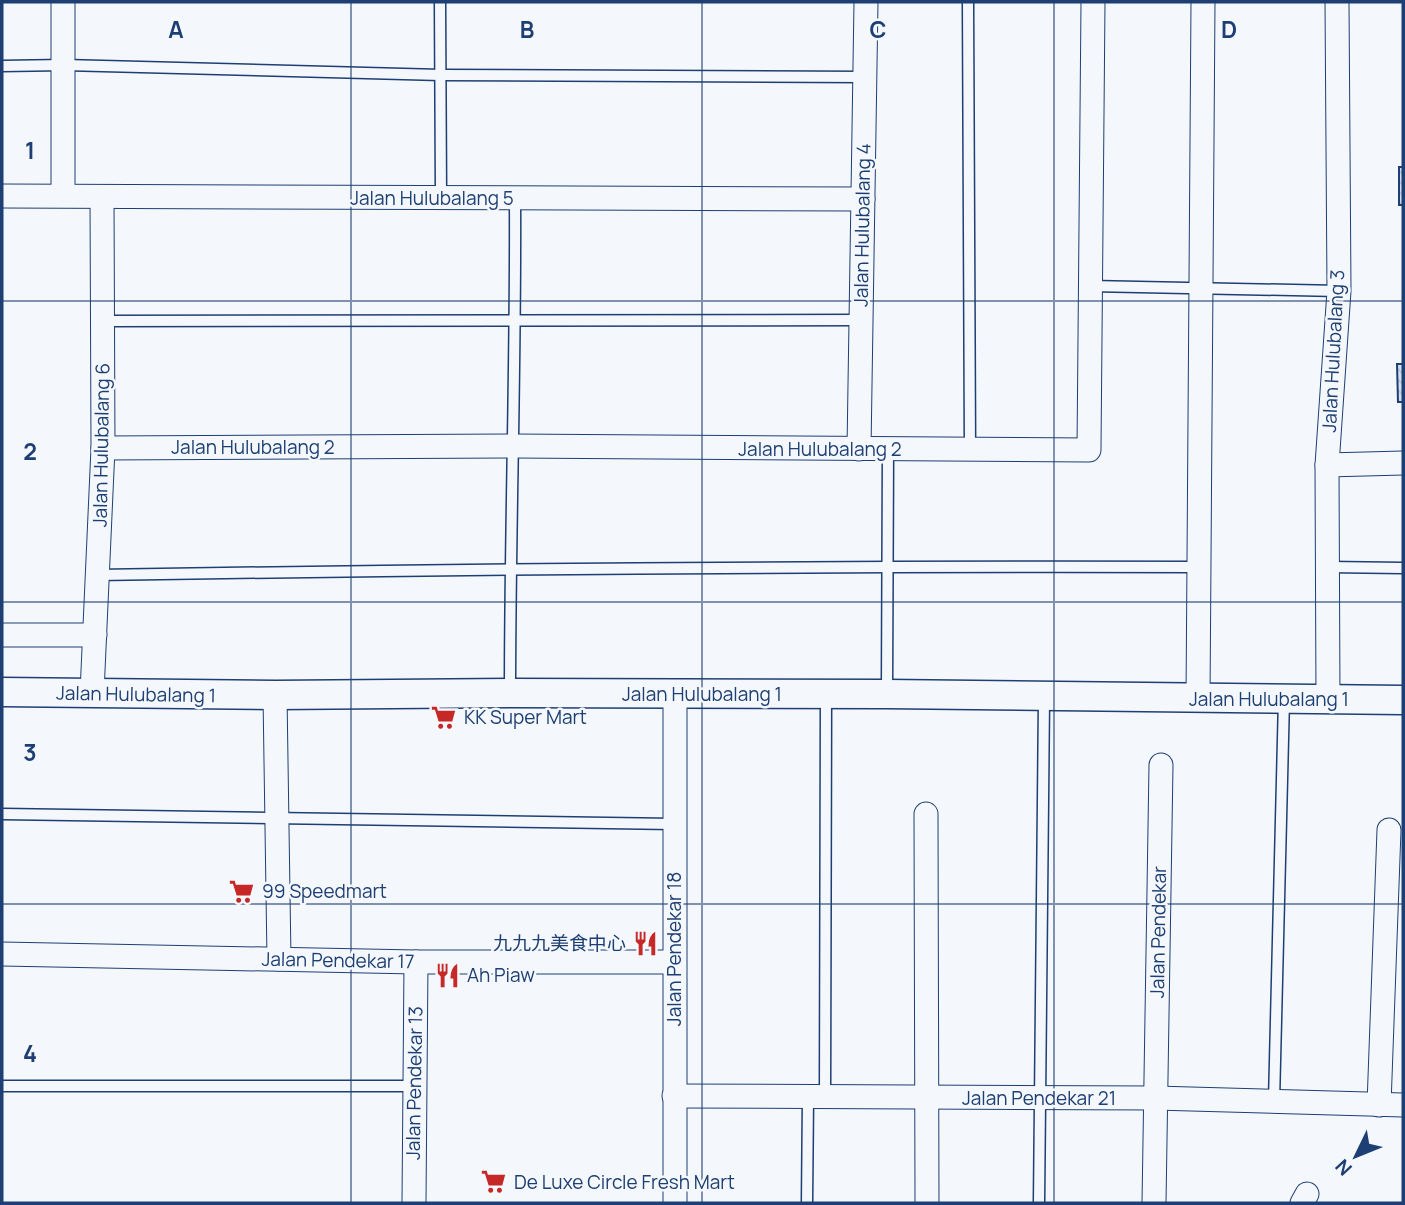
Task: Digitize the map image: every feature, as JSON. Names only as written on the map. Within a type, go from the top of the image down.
[{"type":"street","points":[[63,2],[63,195]]},
{"type":"street","name":"Jalan Hulubalang 4","points":[[859,449],[866,2]]},
{"type":"street","name":"Jalan Hulubalang 2","points":[[103,448],[513,446],[1089,450],[1093,2]]},
{"type":"street","points":[[1198,699],[1203,2]]},
{"type":"street","name":"Jalan Hulubalang 3","points":[[1328,700],[1327,465],[1339,291],[1337,2]]},
{"type":"street","name":"Jalan Hulubalang 5","points":[[2,196],[863,199]]},
{"type":"street","name":"Jalan Hulubalang 6","points":[[92,693],[103,448],[102,197]]},
{"type":"street","points":[[1327,465],[1403,463]]},
{"type":"street","points":[[2,635],[94,635]]},
{"type":"street","name":"Jalan Hulubalang 1","points":[[2,692],[275,695],[887,694],[1044,698],[1403,700]]},
{"type":"street","points":[[275,695],[279,959]]},
{"type":"street","name":"Jalan Pendekar 18","points":[[675,695],[675,1203]]},
{"type":"street","name":"Jalan Pendekar","points":[[1154,1203],[1161,765]]},
{"type":"street","points":[[926,814],[927,1203]]},
{"type":"street","points":[[1379,1105],[1394,942],[1396,830]]},
{"type":"street","name":"Jalan Pendekar 17","points":[[2,954],[416,962],[674,962]]},
{"type":"street","name":"Jalan Pendekar 13","points":[[414,1203],[416,962]]},
{"type":"street","name":"Jalan Pendekar 21","points":[[674,1096],[1155,1098],[1403,1105]]},
{"type":"lane","points":[[440,2],[441,197]]},
{"type":"lane","points":[[968,2],[970,450]]},
{"type":"lane","points":[[2,65],[441,75],[865,77]]},
{"type":"lane","points":[[510,693],[516,320],[515,198]]},
{"type":"lane","points":[[1090,286],[1339,291]]},
{"type":"lane","points":[[103,321],[861,320]]},
{"type":"lane","points":[[887,694],[888,449]]},
{"type":"lane","points":[[97,575],[510,568],[1199,567]]},
{"type":"lane","points":[[1328,568],[1403,568]]},
{"type":"lane","points":[[807,1203],[816,1097],[826,695]]},
{"type":"lane","points":[[1039,1203],[1044,698]]},
{"type":"lane","points":[[1274,1101],[1284,699]]},
{"type":"lane","points":[[2,814],[674,824]]},
{"type":"lane","points":[[2,1086],[413,1086]]},
{"type":"building","points":[[1399,167],[1403,167],[1403,205],[1399,205]]},
{"type":"building","points":[[1397,364],[1403,364],[1403,402],[1398,402]]},
{"type":"place","name":"KK Super Mart","points":[[444,717]]},
{"type":"place","name":"99 Speedmart","points":[[242,891]]},
{"type":"place","name":"九九九美食中心","points":[[646,943]]},
{"type":"place","name":"Ah Piaw","points":[[447,975]]},
{"type":"place","name":"De Luxe Circle Fresh Mart","points":[[494,1182]]}]
